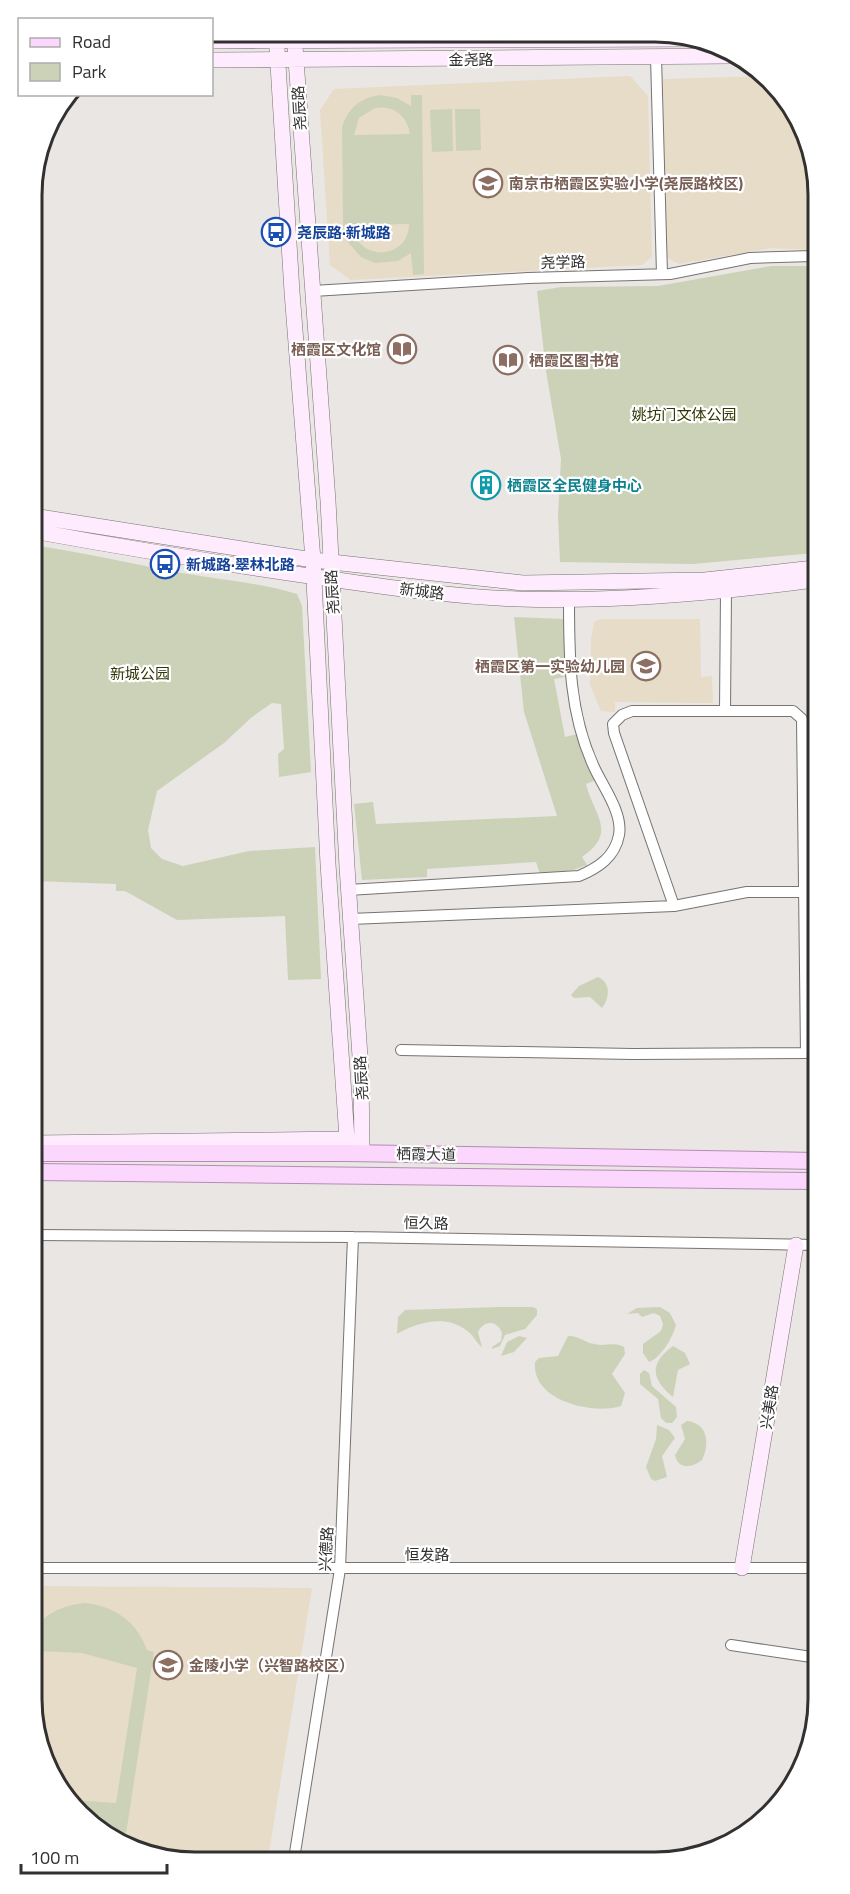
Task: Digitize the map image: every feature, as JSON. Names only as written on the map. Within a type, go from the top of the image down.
[{"type":"main road","name":"尧辰路","points":[[276,42],[292,292],[313,560],[328,864],[352,1148]]},
{"type":"main road","name":"尧辰路","points":[[294,42],[331,562],[348,890],[361,1071],[352,1148]]},
{"type":"main road","name":"金尧路","points":[[213,60],[719,56]]},
{"type":"main road","name":"新城路","points":[[42,517],[313,560],[523,583],[705,580],[808,569]]},
{"type":"main road","name":"新城路","points":[[42,533],[191,559],[466,596],[569,600],[726,591],[808,581]]},
{"type":"main road","points":[[42,1143],[352,1148]]},
{"type":"main road","name":"栖霞大道","points":[[42,1153],[352,1148],[808,1161]]},
{"type":"main road","name":"栖霞大道","points":[[42,1172],[808,1181]]},
{"type":"main road","name":"兴美路","points":[[742,1568],[796,1245]]},
{"type":"street","points":[[656,57],[662,274]]},
{"type":"street","name":"尧学路","points":[[313,291],[528,278],[662,274],[750,258],[808,256]]},
{"type":"street","points":[[725,711],[726,591]]},
{"type":"street","points":[[348,890],[579,876],[598,868],[613,852],[619,836],[619,820],[592,764],[580,731],[571,692],[569,600]]},
{"type":"street","points":[[401,1050],[633,1054],[806,1053],[802,719],[793,711],[632,711],[622,715],[613,724],[614,733],[674,906]]},
{"type":"street","points":[[351,919],[674,906],[747,892],[803,892]]},
{"type":"street","name":"恒久路","points":[[42,1235],[353,1237],[808,1245]]},
{"type":"street","name":"兴德路","points":[[295,1852],[340,1569],[353,1237]]},
{"type":"street","name":"恒发路","points":[[42,1568],[808,1568]]},
{"type":"street","points":[[731,1645],[808,1657]]},
{"type":"shaded area","name":"南京市栖霞区实验小学(尧辰路校区)","points":[[630,76],[648,96],[652,257],[642,265],[351,280],[330,265],[320,110],[334,89]]},
{"type":"shaded area","points":[[751,76],[776,102],[796,137],[803,156],[807,175],[808,250],[771,248],[679,264],[666,257],[663,79]]},
{"type":"shaded area","name":"栖霞区第一实验幼儿园","points":[[600,619],[700,619],[701,677],[712,676],[713,703],[615,702],[615,712],[601,711],[590,685],[591,639],[594,622]]},
{"type":"shaded area","name":"金陵小学（兴智路校区）","points":[[42,1586],[312,1588],[269,1852],[185,1852],[146,1844],[110,1826],[80,1800],[58,1767],[47,1738],[43,1719]]},
{"type":"green space","points":[[411,95],[422,95],[424,274],[413,275],[411,253],[398,261],[375,263],[361,257],[346,240],[343,225],[342,127],[348,114],[356,105],[374,96],[397,98],[411,106]],"holes":[[[375,108],[388,108],[398,113],[406,122],[410,134],[354,135],[359,118]],[[409,224],[407,236],[400,245],[382,252],[371,251],[363,246],[356,237],[354,225]]]},
{"type":"green space","points":[[452,109],[453,151],[432,152],[430,110]]},
{"type":"green space","points":[[455,109],[480,109],[481,150],[456,151]]},
{"type":"green space","name":"姚坊门文体公园","points":[[771,266],[808,266],[808,554],[693,564],[560,562],[558,515],[561,459],[546,371],[537,291],[561,287],[658,286]]},
{"type":"green space","name":"新城公园","points":[[42,547],[264,586],[297,594],[302,606],[311,772],[279,777],[278,754],[284,749],[281,704],[272,703],[252,717],[224,743],[157,791],[148,830],[151,848],[162,859],[183,866],[249,851],[315,847],[321,979],[288,980],[285,916],[177,920],[125,891],[116,891],[116,884],[42,881]]},
{"type":"green space","points":[[514,617],[564,619],[565,677],[554,679],[565,737],[577,734],[596,780],[586,784],[598,815],[601,831],[599,840],[582,857],[587,865],[573,870],[540,874],[536,862],[427,869],[427,877],[362,880],[354,804],[373,802],[376,824],[557,816],[524,712]]},
{"type":"green space","points":[[598,977],[605,983],[608,991],[602,1008],[590,997],[574,998],[571,995],[579,986]]},
{"type":"green space","points":[[533,1307],[537,1309],[537,1315],[525,1329],[505,1335],[500,1346],[492,1349],[501,1341],[502,1333],[497,1326],[490,1323],[484,1325],[478,1332],[482,1347],[468,1332],[449,1322],[431,1322],[413,1326],[397,1334],[398,1317],[405,1310]]},
{"type":"green space","points":[[660,1307],[670,1313],[676,1325],[666,1346],[649,1362],[643,1353],[643,1344],[661,1331],[663,1324],[660,1316],[654,1313],[642,1317],[638,1313],[627,1314],[637,1308]]},
{"type":"green space","points":[[519,1336],[527,1338],[514,1352],[501,1356],[507,1342]]},
{"type":"green space","points":[[568,1336],[599,1345],[617,1344],[624,1347],[625,1354],[612,1374],[625,1393],[621,1406],[595,1408],[580,1406],[566,1402],[543,1387],[536,1375],[535,1362],[539,1358],[558,1356]]},
{"type":"green space","points":[[673,1346],[685,1353],[690,1364],[678,1370],[673,1397],[657,1378],[656,1366]]},
{"type":"green space","points":[[644,1370],[649,1373],[652,1386],[676,1407],[677,1417],[672,1423],[666,1423],[661,1418],[658,1399],[640,1384],[640,1374]]},
{"type":"green space","points":[[687,1421],[703,1430],[706,1441],[702,1460],[690,1466],[679,1463],[675,1455],[685,1439],[681,1425]]},
{"type":"green space","points":[[657,1425],[669,1430],[675,1438],[662,1456],[667,1477],[655,1481],[651,1479],[646,1467],[656,1439]]},
{"type":"green space","points":[[85,1603],[96,1605],[124,1617],[137,1631],[147,1650],[154,1652],[126,1835],[94,1814],[80,1800],[116,1803],[137,1668],[82,1653],[42,1651],[42,1620],[71,1605]]},
{"type":"place","name":"南京市栖霞区实验小学(尧辰路校区)","points":[[488,183]]},
{"type":"place","name":"尧辰路·新城路","points":[[276,232]]},
{"type":"place","name":"栖霞区文化馆","points":[[402,349]]},
{"type":"place","name":"栖霞区图书馆","points":[[508,360]]},
{"type":"place","name":"栖霞区全民健身中心","points":[[486,485]]},
{"type":"place","name":"新城路·翠林北路","points":[[165,564]]},
{"type":"place","name":"栖霞区第一实验幼儿园","points":[[646,666]]},
{"type":"place","name":"金陵小学（兴智路校区）","points":[[168,1665]]}]
